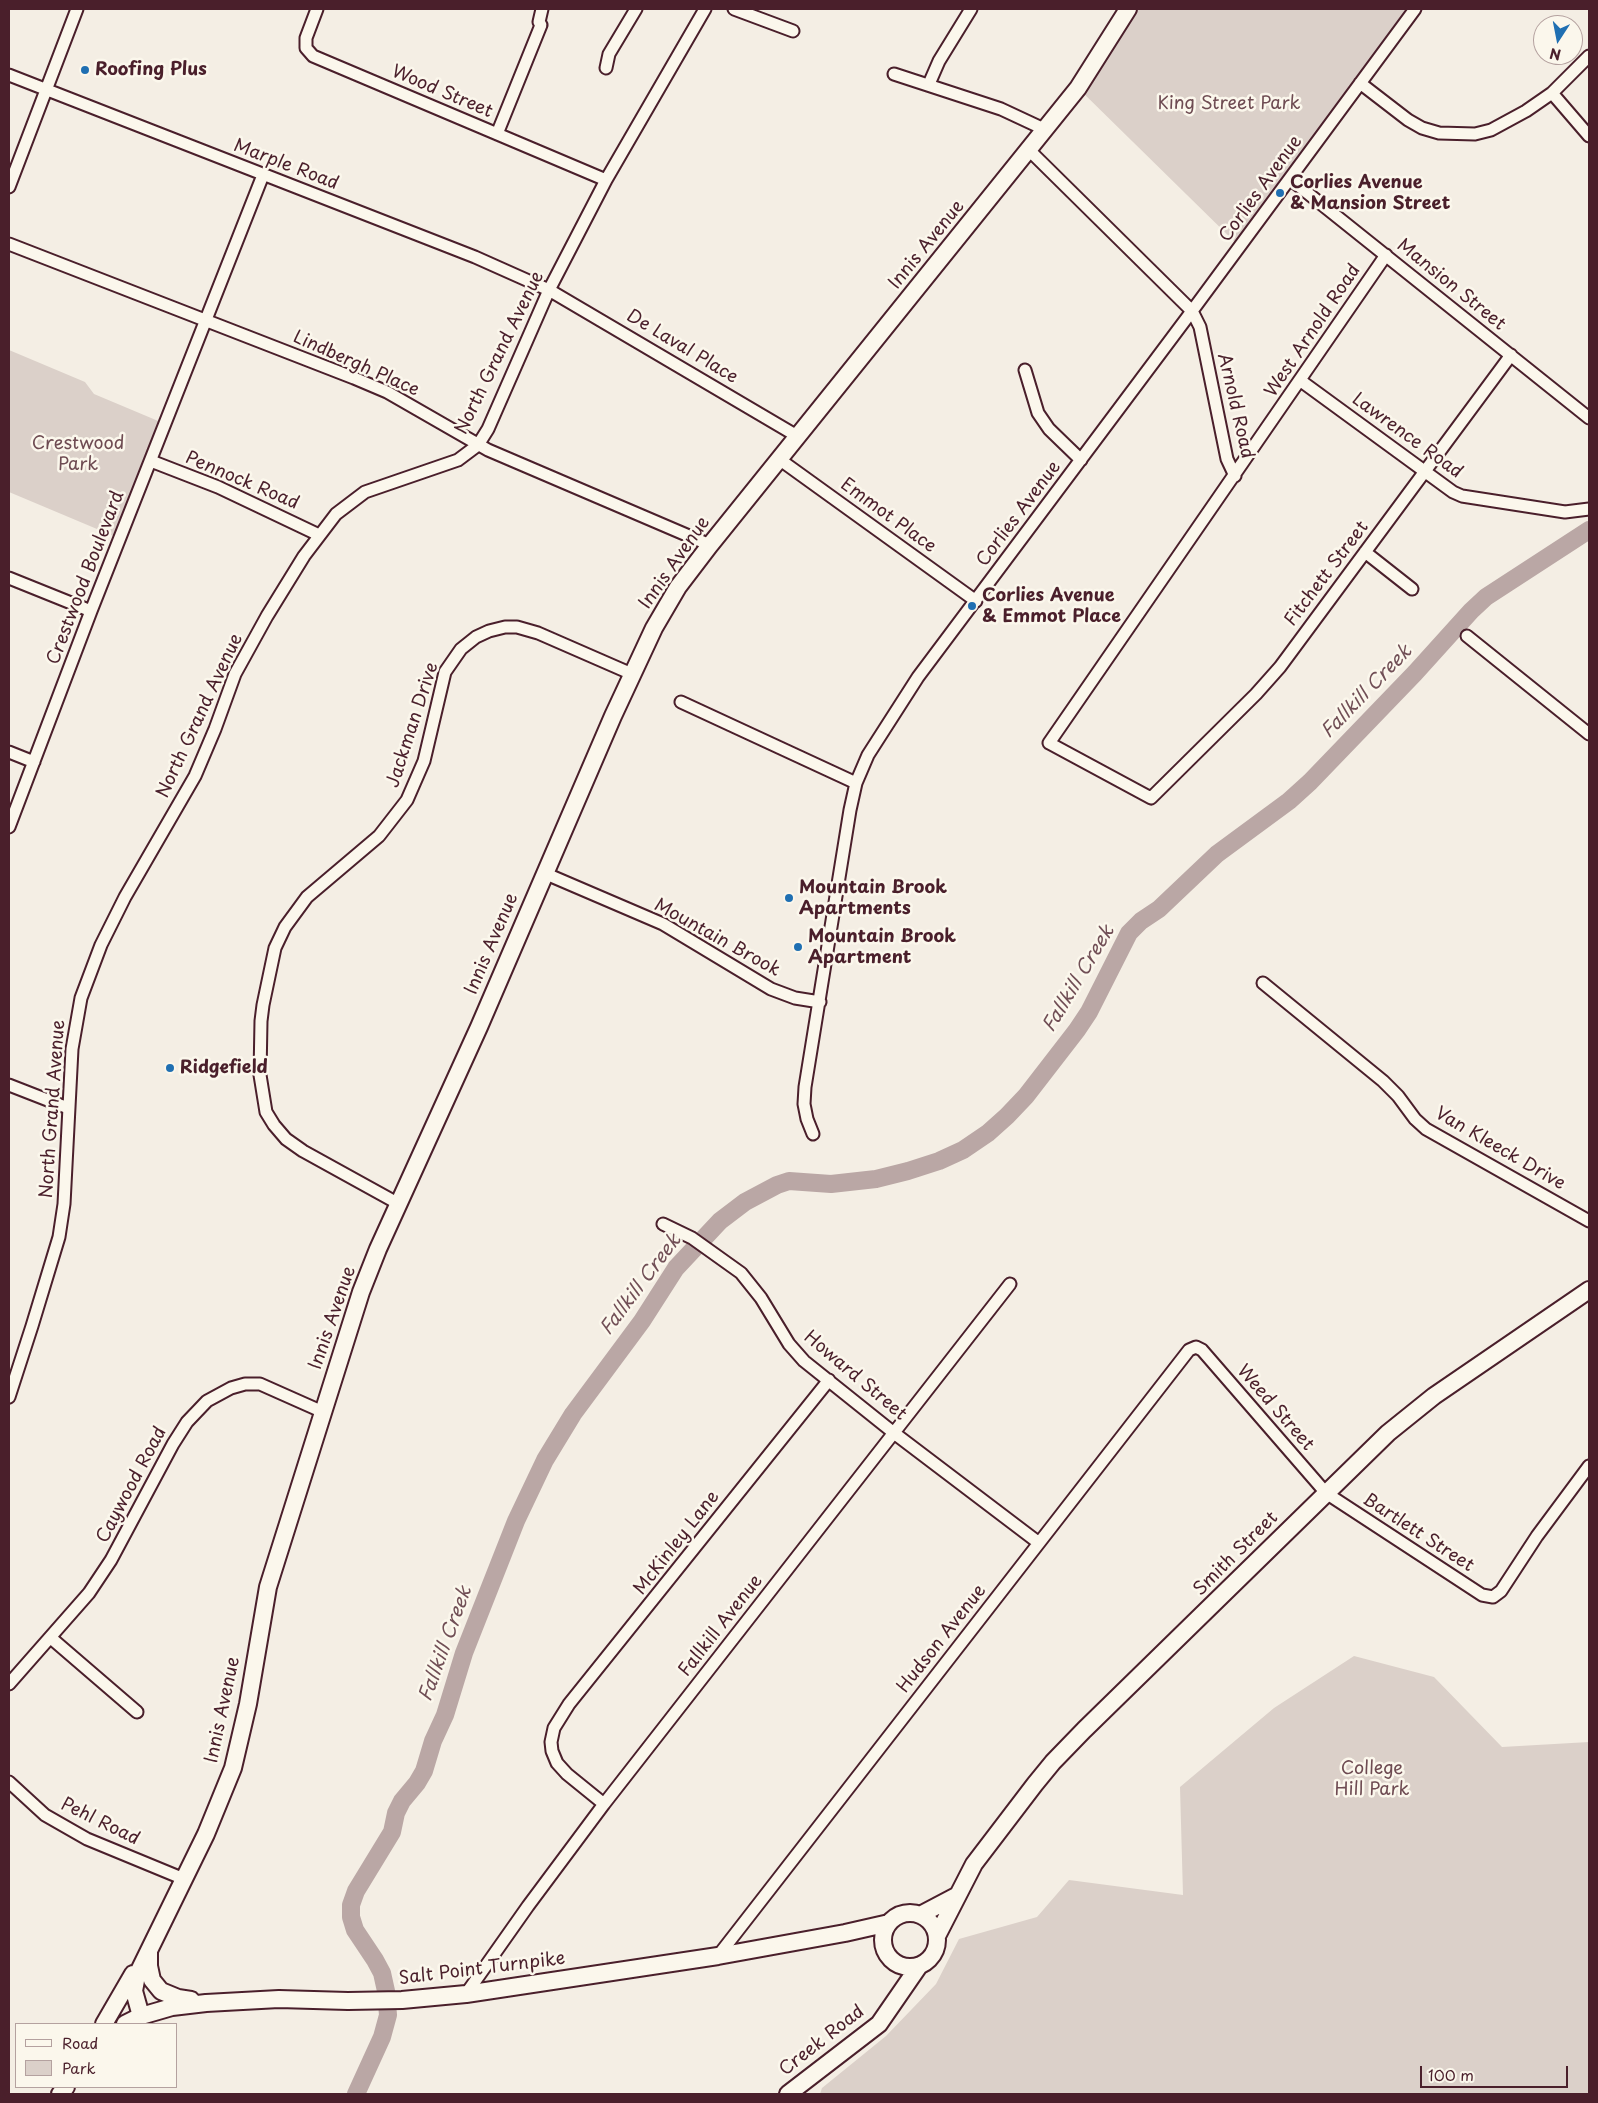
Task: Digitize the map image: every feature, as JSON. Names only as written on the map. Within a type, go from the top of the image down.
[{"type":"main road","name":"Innis Avenue","points":[[141,2016],[134,1991],[137,1975],[206,1834],[233,1768],[248,1704],[268,1587],[362,1292],[399,1204],[479,1027],[544,873],[654,628],[678,587],[710,545],[1046,130],[1082,82],[1128,9]]},
{"type":"main road","name":"Smith Street","points":[[937,1936],[979,1856],[1053,1762],[1326,1493],[1411,1413],[1589,1290]]},
{"type":"main road","points":[[920,1915],[931,1924],[937,1936],[933,1954],[919,1966],[908,1967],[896,1964],[889,1958],[883,1943],[883,1936],[889,1923],[903,1914],[920,1915],[958,1895]]},
{"type":"main road","name":"Salt Point Turnpike","points":[[127,2023],[141,2016],[172,2007],[206,2003],[279,1999],[402,2000],[466,1994],[718,1956],[889,1923]]},
{"type":"main road","name":"Salt Point Turnpike","points":[[845,1933],[883,1943]]},
{"type":"main road","points":[[149,1949],[148,1966],[152,1980],[161,1991],[178,1998],[206,2003]]},
{"type":"main road","points":[[105,2023],[149,1949]]},
{"type":"main road","points":[[896,1964],[899,1995]]},
{"type":"main road","name":"Creek Road","points":[[788,2094],[879,2024],[919,1966]]},
{"type":"street","points":[[9,187],[77,9]]},
{"type":"street","name":"Wood Street","points":[[317,9],[306,38],[306,48],[313,56],[606,180]]},
{"type":"street","points":[[498,134],[541,25],[539,22],[542,9]]},
{"type":"street","points":[[606,68],[608,54],[636,9]]},
{"type":"street","name":"North Grand Avenue","points":[[9,1397],[58,1236],[64,1204],[72,1049],[77,1014],[88,976],[100,945],[125,897],[195,776],[235,674],[267,616],[304,556],[336,514],[365,492],[458,460],[478,445],[488,429],[549,290],[606,180],[705,9]]},
{"type":"street","points":[[734,9],[792,31]]},
{"type":"street","points":[[929,84],[939,62],[972,9]]},
{"type":"street","name":"Corlies Avenue","points":[[813,1134],[804,1104],[846,833],[856,783],[868,755],[918,677],[1415,9]]},
{"type":"street","points":[[1360,83],[1408,120],[1422,128],[1453,134],[1475,134],[1492,130],[1526,112],[1552,93],[1589,56]]},
{"type":"street","points":[[894,74],[1001,109],[1046,130]]},
{"type":"street","name":"Marple Road","points":[[9,75],[475,257],[549,290]]},
{"type":"street","points":[[1552,93],[1589,136]]},
{"type":"street","name":"Arnold Road","points":[[1029,150],[1192,311],[1200,327],[1219,428],[1227,459],[1234,476],[1049,743],[1151,798]]},
{"type":"street","name":"Crestwood Boulevard","points":[[9,827],[263,175]]},
{"type":"street","name":"Mansion Street","points":[[1290,179],[1589,418]]},
{"type":"street","name":"Lindbergh Place","points":[[9,244],[387,392],[478,445],[710,545]]},
{"type":"street","name":"West Arnold Road","points":[[1234,476],[1386,256]]},
{"type":"street","name":"De Laval Place","points":[[549,290],[797,436]]},
{"type":"street","name":"Fitchett Street","points":[[1151,798],[1269,680],[1511,355]]},
{"type":"street","points":[[1025,370],[1038,413],[1049,429],[1081,460]]},
{"type":"street","name":"Lawrence Road","points":[[1301,381],[1444,487],[1462,496],[1565,512],[1589,509]]},
{"type":"street","name":"Emmot Place","points":[[779,459],[976,601]]},
{"type":"street","name":"Pennock Road","points":[[150,461],[218,487],[319,535]]},
{"type":"street","points":[[1365,552],[1412,589]]},
{"type":"street","points":[[9,578],[92,611]]},
{"type":"street","name":"Jackman Drive","points":[[399,1204],[303,1151],[286,1139],[266,1112],[260,1075],[261,1021],[275,948],[285,927],[307,897],[379,836],[408,800],[424,761],[445,672],[461,649],[476,637],[489,631],[506,627],[517,627],[632,674]]},
{"type":"street","points":[[1467,636],[1589,734]]},
{"type":"street","points":[[681,702],[856,783]]},
{"type":"street","points":[[9,752],[34,762]]},
{"type":"street","name":"Mountain Brook","points":[[544,873],[663,924],[771,989],[795,998],[820,1002]]},
{"type":"street","name":"Van Kleeck Drive","points":[[1263,983],[1383,1081],[1398,1096],[1415,1119],[1426,1129],[1589,1221]]},
{"type":"street","points":[[9,1085],[68,1108]]},
{"type":"street","name":"Howard Street","points":[[663,1224],[692,1238],[741,1274],[761,1298],[789,1344],[804,1361],[894,1433],[1039,1543]]},
{"type":"street","name":"Fallkill Avenue","points":[[466,1994],[528,1906],[604,1804],[1010,1284]]},
{"type":"street","name":"Weed Street","points":[[1196,1347],[1202,1350],[1326,1493]]},
{"type":"street","name":"Hudson Avenue","points":[[718,1956],[1189,1350],[1196,1347]]},
{"type":"street","name":"McKinley Lane","points":[[604,1804],[567,1774],[557,1763],[552,1752],[551,1742],[554,1728],[570,1704],[829,1380]]},
{"type":"street","name":"Caywood Road","points":[[9,1684],[89,1593],[111,1560],[173,1444],[187,1422],[207,1401],[231,1388],[245,1384],[260,1384],[323,1412]]},
{"type":"street","name":"Bartlett Street","points":[[1326,1493],[1482,1596],[1493,1596],[1502,1591],[1537,1536],[1589,1466]]},
{"type":"street","points":[[51,1638],[137,1712]]},
{"type":"street","name":"Pehl Road","points":[[9,1782],[45,1815],[87,1839],[184,1879]]},
{"type":"green space","name":"King Street Park","points":[[1128,9],[1415,9],[1240,247],[1078,88]]},
{"type":"green space","name":"Crestwood Park","points":[[9,350],[85,382],[94,394],[163,423],[116,537],[9,492]]},
{"type":"green space","name":"College Hill Park","points":[[1354,1656],[1434,1677],[1502,1747],[1589,1742],[1589,2094],[820,2094],[822,2088],[886,2036],[936,1984],[959,1939],[1037,1917],[1069,1880],[1183,1895],[1180,1787],[1274,1708]]},
{"type":"waterway","name":"Fallkill Creek","points":[[356,2094],[382,2037],[388,2015],[382,1973],[355,1930],[351,1917],[351,1905],[356,1891],[392,1832],[396,1813],[402,1801],[424,1771],[433,1741],[445,1715],[464,1653],[516,1521],[545,1460],[573,1414],[642,1321],[676,1268],[720,1221],[745,1202],[777,1185],[789,1181],[831,1184],[876,1179],[939,1161],[963,1150],[988,1133],[1026,1096],[1077,1030],[1089,1012],[1129,933],[1141,921],[1159,909],[1217,854],[1289,801],[1310,782],[1486,597],[1589,530]]},
{"type":"place","name":"Roofing Plus","points":[[85,70]]},
{"type":"place","name":"Corlies Avenue & Mansion Street","points":[[1280,193]]},
{"type":"place","name":"Corlies Avenue & Emmot Place","points":[[972,606]]},
{"type":"place","name":"Mountain Brook Apartments","points":[[789,898]]},
{"type":"place","name":"Mountain Brook Apartment","points":[[798,947]]},
{"type":"place","name":"Ridgefield","points":[[170,1068]]}]
